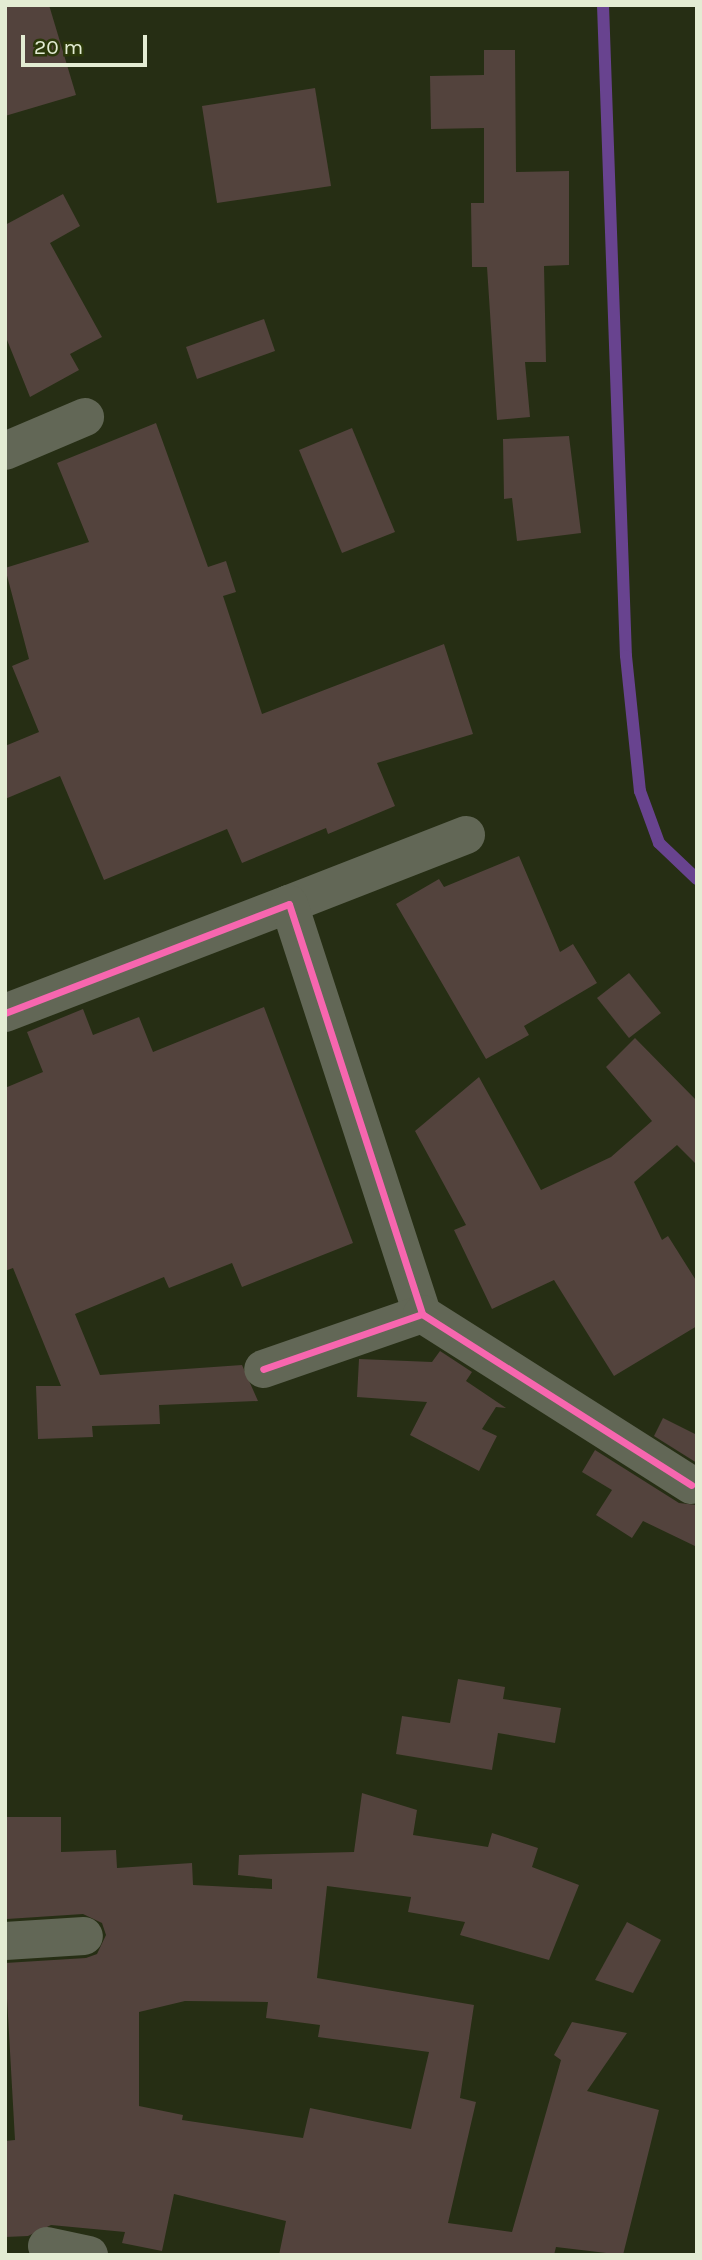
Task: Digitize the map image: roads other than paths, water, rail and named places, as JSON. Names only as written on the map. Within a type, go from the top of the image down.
[{"type":"street","points":[[5,450],[85,417]]},
{"type":"street","points":[[5,1013],[466,835]]},
{"type":"street","points":[[289,904],[422,1314],[691,1485]]},
{"type":"street","points":[[263,1369],[422,1314]]},
{"type":"street","points":[[5,1941],[84,1936]]},
{"type":"street","points":[[47,2246],[89,2255]]},
{"type":"waterway","points":[[603,5],[626,656],[640,791],[659,843],[697,879]]}]
